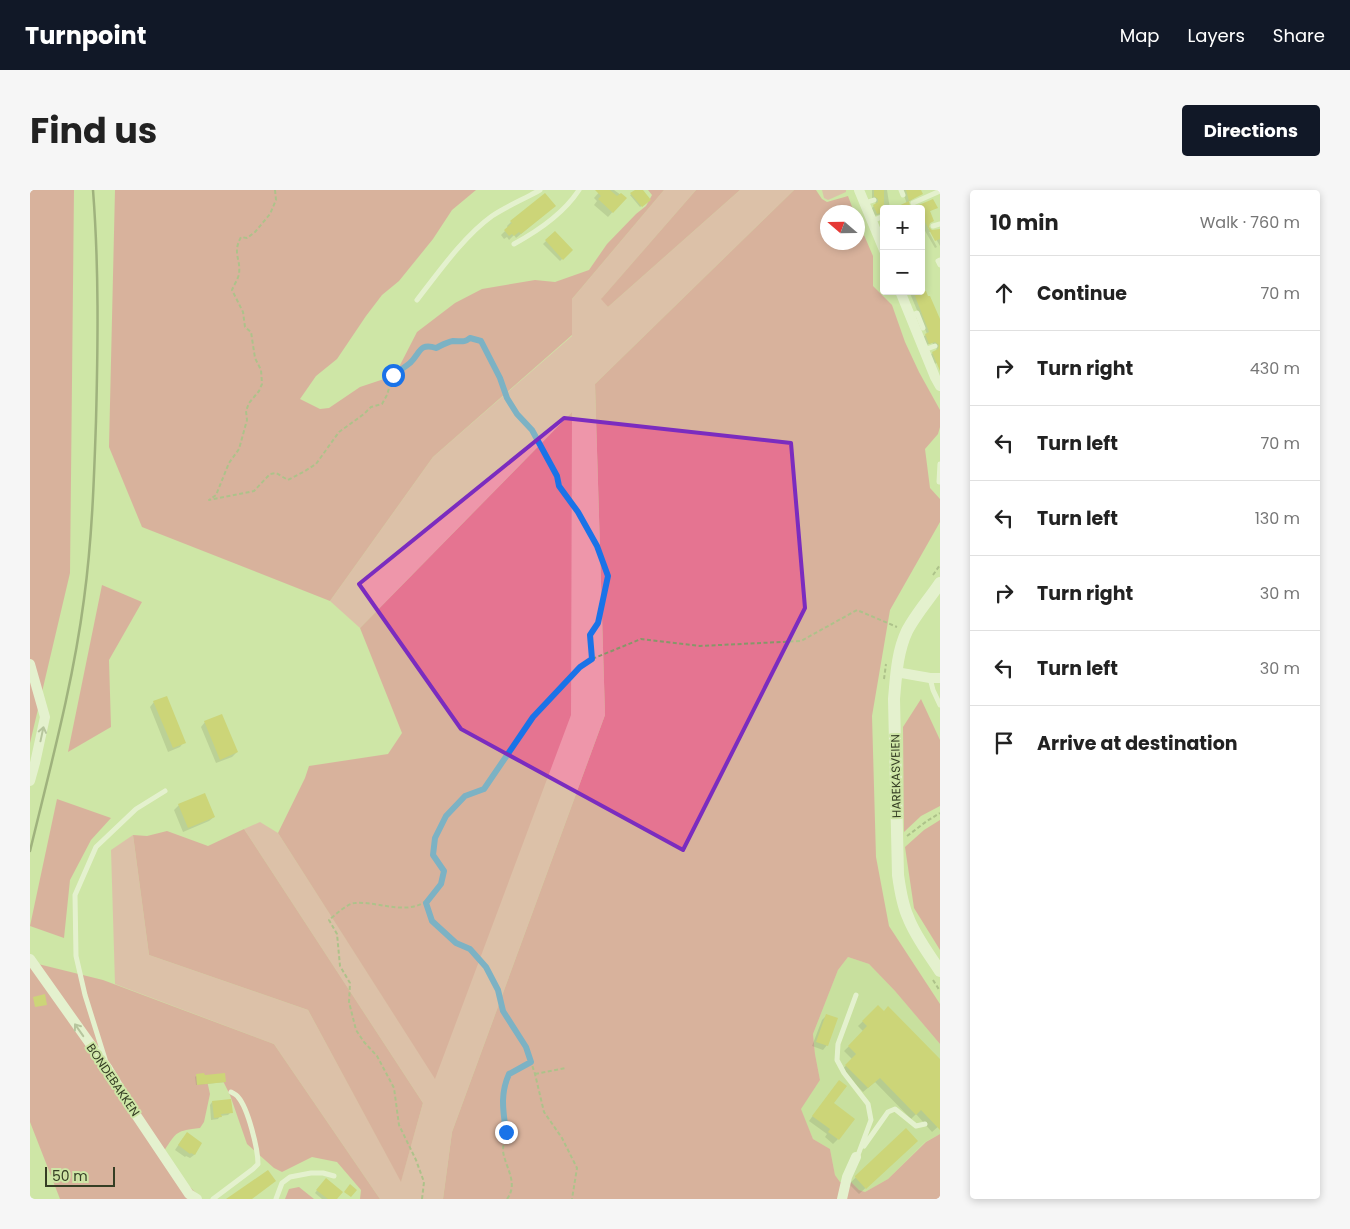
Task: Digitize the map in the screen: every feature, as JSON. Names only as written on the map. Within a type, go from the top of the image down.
[{"type":"street","points":[[859,190],[869,202],[872,221],[880,240]]},
{"type":"street","points":[[902,295],[938,379]]},
{"type":"street","name":"HAREKASVEIEN","points":[[940,583],[908,630],[901,647],[896,672],[894,699],[898,875],[908,918],[940,971]]},
{"type":"street","points":[[30,664],[45,717],[36,763],[30,781]]},
{"type":"street","points":[[896,672],[935,678]]},
{"type":"street","name":"BONDEBAKKEN","points":[[30,959],[108,1069],[134,1112],[189,1194],[197,1199]]},
{"type":"street","points":[[842,1199],[847,1177],[857,1156]]},
{"type":"lane","points":[[417,300],[449,260],[482,224],[494,215],[540,190]]},
{"type":"lane","points":[[514,244],[542,226],[569,203],[579,190]]},
{"type":"lane","points":[[913,203],[940,191]]},
{"type":"lane","points":[[872,221],[880,218]]},
{"type":"lane","points":[[933,226],[940,224]]},
{"type":"lane","points":[[940,260],[938,261],[940,265]]},
{"type":"lane","points":[[910,316],[917,313],[923,328]]},
{"type":"lane","points":[[924,350],[935,346]]},
{"type":"lane","points":[[940,464],[940,482]]},
{"type":"lane","points":[[935,678],[933,690],[940,705]]},
{"type":"lane","points":[[108,1069],[85,995],[76,956],[75,895],[96,847],[136,809],[165,791]]},
{"type":"lane","points":[[856,995],[838,1044],[837,1060],[844,1073],[868,1104],[871,1120],[857,1156]]},
{"type":"lane","points":[[213,1199],[258,1164],[249,1120],[239,1098],[231,1092]]},
{"type":"lane","points":[[857,1156],[888,1112],[895,1109],[916,1126],[925,1124]]},
{"type":"lane","points":[[276,1199],[282,1184],[290,1177],[317,1172],[334,1176]]},
{"type":"path","points":[[275,190],[276,200],[270,214],[255,232],[247,238],[240,238],[236,247],[239,275],[232,290],[243,312],[245,327],[250,332],[255,358],[261,370],[262,384],[246,411],[247,420],[239,449],[229,463],[216,495],[210,500],[254,492],[270,474],[276,473],[288,480],[316,464],[339,432],[364,414],[370,407],[382,404],[393,375],[411,362],[420,349],[430,346],[436,348],[453,341],[465,342],[470,338],[481,341],[500,378],[507,398],[517,414],[532,430],[557,476],[559,486],[578,512],[597,546],[608,576],[598,623],[590,635],[592,659]]},
{"type":"path","points":[[422,1199],[424,1182],[416,1160],[398,1125],[394,1088],[377,1056],[356,1030],[349,1002],[350,983],[340,966],[337,934],[329,920],[353,903],[381,904],[407,909],[426,903],[441,884],[444,871],[433,855],[435,838],[446,816],[465,796],[484,789],[533,717],[580,667],[592,659],[641,639],[700,646],[801,641],[857,610],[897,627]]},
{"type":"path","points":[[897,841],[908,836],[940,813]]},
{"type":"path","points":[[426,903],[432,921],[456,943],[470,949],[486,967],[498,990],[503,1011],[526,1047],[544,1112],[562,1138],[577,1168],[572,1199]]},
{"type":"path","points":[[507,1199],[511,1194],[512,1180],[503,1150],[506,1132],[502,1098],[509,1074],[531,1062]]},
{"type":"path","points":[[535,1074],[566,1068]]},
{"type":"highlighted area","points":[[564,418],[791,443],[805,608],[683,850],[461,729],[359,584]]},
{"type":"shaded area","points":[[30,190],[74,190],[70,573],[30,743]]},
{"type":"shaded area","points":[[115,190],[476,190],[452,210],[433,239],[399,281],[382,295],[337,359],[316,376],[300,399],[320,409],[329,408],[360,387],[390,377],[398,369],[417,332],[455,303],[482,289],[535,280],[555,282],[589,270],[607,244],[646,206],[652,195],[648,190],[664,190],[572,299],[572,335],[433,457],[330,601],[142,527],[109,447]]},
{"type":"shaded area","points":[[664,190],[696,190],[602,298],[608,307],[740,190],[794,190],[595,384],[605,715],[452,1132],[443,1199],[380,1199],[274,1044],[115,984],[111,850],[133,835],[149,955],[308,1010],[401,1181],[423,1103],[244,829],[260,822],[278,833],[435,1078],[572,412],[360,628],[330,601],[433,457],[572,336],[572,299]]},
{"type":"shaded area","points":[[696,190],[740,190],[608,307],[601,299]]},
{"type":"shaded area","points":[[794,190],[816,190],[822,199],[827,202],[848,196],[851,205],[820,205],[820,250],[865,250],[865,237],[873,256],[873,286],[892,305],[905,342],[940,410],[938,434],[925,449],[930,488],[940,499],[940,522],[890,610],[872,716],[876,857],[889,926],[940,1004],[940,1044],[895,991],[869,964],[848,957],[838,970],[813,1034],[820,1080],[801,1109],[813,1139],[830,1149],[835,1175],[840,1182],[851,1182],[859,1190],[865,1192],[888,1179],[926,1142],[940,1134],[940,1199],[443,1199],[452,1132],[605,715],[595,384]]},
{"type":"shaded area","points":[[822,190],[846,190],[846,192],[828,200],[824,198]]},
{"type":"shaded area","points":[[572,412],[571,715],[435,1079],[278,833],[309,766],[388,754],[402,733],[360,628]]},
{"type":"shaded area","points":[[102,585],[142,602],[109,660],[111,727],[68,752]]},
{"type":"shaded area","points":[[921,699],[940,740],[940,806],[921,816],[904,832],[903,727]]},
{"type":"shaded area","points":[[57,799],[111,818],[91,840],[70,880],[64,938],[30,926]]},
{"type":"shaded area","points":[[940,820],[940,950],[914,908],[905,847],[924,830]]},
{"type":"shaded area","points":[[244,829],[423,1103],[401,1182],[308,1010],[149,955],[133,835],[147,836],[167,831],[208,846]]},
{"type":"shaded area","points":[[848,957],[869,964],[895,991],[940,1044],[940,1134],[925,1142],[888,1179],[865,1192],[859,1190],[851,1182],[840,1182],[835,1175],[830,1149],[813,1139],[800,1109],[820,1080],[813,1034],[838,970]]},
{"type":"shaded area","points":[[30,962],[103,980],[274,1044],[380,1199],[360,1199],[361,1190],[337,1162],[312,1157],[282,1172],[274,1168],[247,1144],[230,1095],[220,1075],[206,1076],[210,1094],[204,1122],[200,1128],[181,1131],[172,1139],[164,1151],[188,1185],[202,1199],[60,1199],[30,1122]]},
{"type":"shaded area","points":[[299,1187],[314,1199],[285,1199],[289,1189]]},
{"type":"building","points":[[595,190],[610,190],[617,196],[621,193],[627,198],[613,213],[598,199],[601,196]]},
{"type":"building","points":[[635,190],[643,190],[651,200],[642,207],[630,193]]},
{"type":"building","points":[[874,190],[884,190],[884,205],[880,205],[880,213],[877,214],[873,205],[878,202],[878,199],[874,196]]},
{"type":"building","points":[[906,190],[921,190],[923,194],[909,201]]},
{"type":"building","points":[[545,193],[556,206],[521,234],[519,232],[514,236],[512,234],[509,236],[504,230],[512,223],[510,221]]},
{"type":"building","points":[[933,199],[938,208],[930,211],[934,221],[930,223],[929,227],[932,230],[940,229],[940,239],[935,241],[925,222],[925,205],[919,205]]},
{"type":"building","points":[[909,201],[910,205],[900,205]]},
{"type":"building","points":[[555,231],[573,250],[563,260],[545,240]]},
{"type":"building","points":[[925,291],[930,296],[940,319],[940,371],[932,352],[938,349],[939,345],[935,342],[929,344],[925,334],[929,332],[915,295],[925,295]]},
{"type":"building","points":[[167,696],[186,743],[173,748],[153,701]]},
{"type":"building","points":[[222,714],[238,752],[220,760],[204,721]]},
{"type":"building","points":[[205,793],[215,817],[188,828],[178,804]]},
{"type":"building","points":[[45,994],[47,1005],[35,1007],[33,997]]},
{"type":"building","points":[[878,1005],[884,1011],[888,1006],[940,1059],[940,1130],[921,1110],[916,1115],[880,1078],[868,1088],[845,1065],[856,1054],[848,1046],[867,1026],[862,1021]]},
{"type":"building","points":[[826,1014],[838,1018],[828,1046],[816,1042]]},
{"type":"building","points":[[204,1073],[205,1075],[225,1073],[226,1082],[197,1085],[196,1074]]},
{"type":"building","points":[[839,1080],[847,1086],[834,1103],[855,1119],[839,1140],[828,1132],[830,1129],[812,1116]]},
{"type":"building","points":[[231,1099],[233,1113],[221,1114],[222,1117],[214,1118],[212,1101]]},
{"type":"building","points":[[906,1128],[918,1141],[866,1189],[855,1176]]},
{"type":"building","points":[[187,1132],[202,1143],[195,1155],[190,1154],[178,1145]]},
{"type":"building","points":[[268,1170],[276,1181],[252,1199],[226,1199]]},
{"type":"building","points":[[326,1178],[343,1192],[337,1199],[328,1199],[316,1190]]},
{"type":"building","points":[[350,1184],[357,1190],[351,1197],[344,1192]]},
{"type":"railway","points":[[30,851],[74,663],[89,555],[97,363],[97,277],[93,190]]},
{"type":"route","points":[[393,375],[411,362],[420,349],[430,346],[436,348],[453,341],[465,342],[470,338],[481,341],[500,378],[507,398],[517,414],[532,430],[557,476],[559,486],[578,512],[597,546],[608,576],[598,623],[590,635],[592,659],[580,667],[533,717],[484,789],[465,796],[446,816],[435,838],[433,855],[444,871],[441,884],[426,903],[432,921],[456,943],[470,949],[486,967],[498,990],[503,1011],[526,1047],[531,1062],[509,1074],[505,1084],[502,1098],[506,1132]]}]
